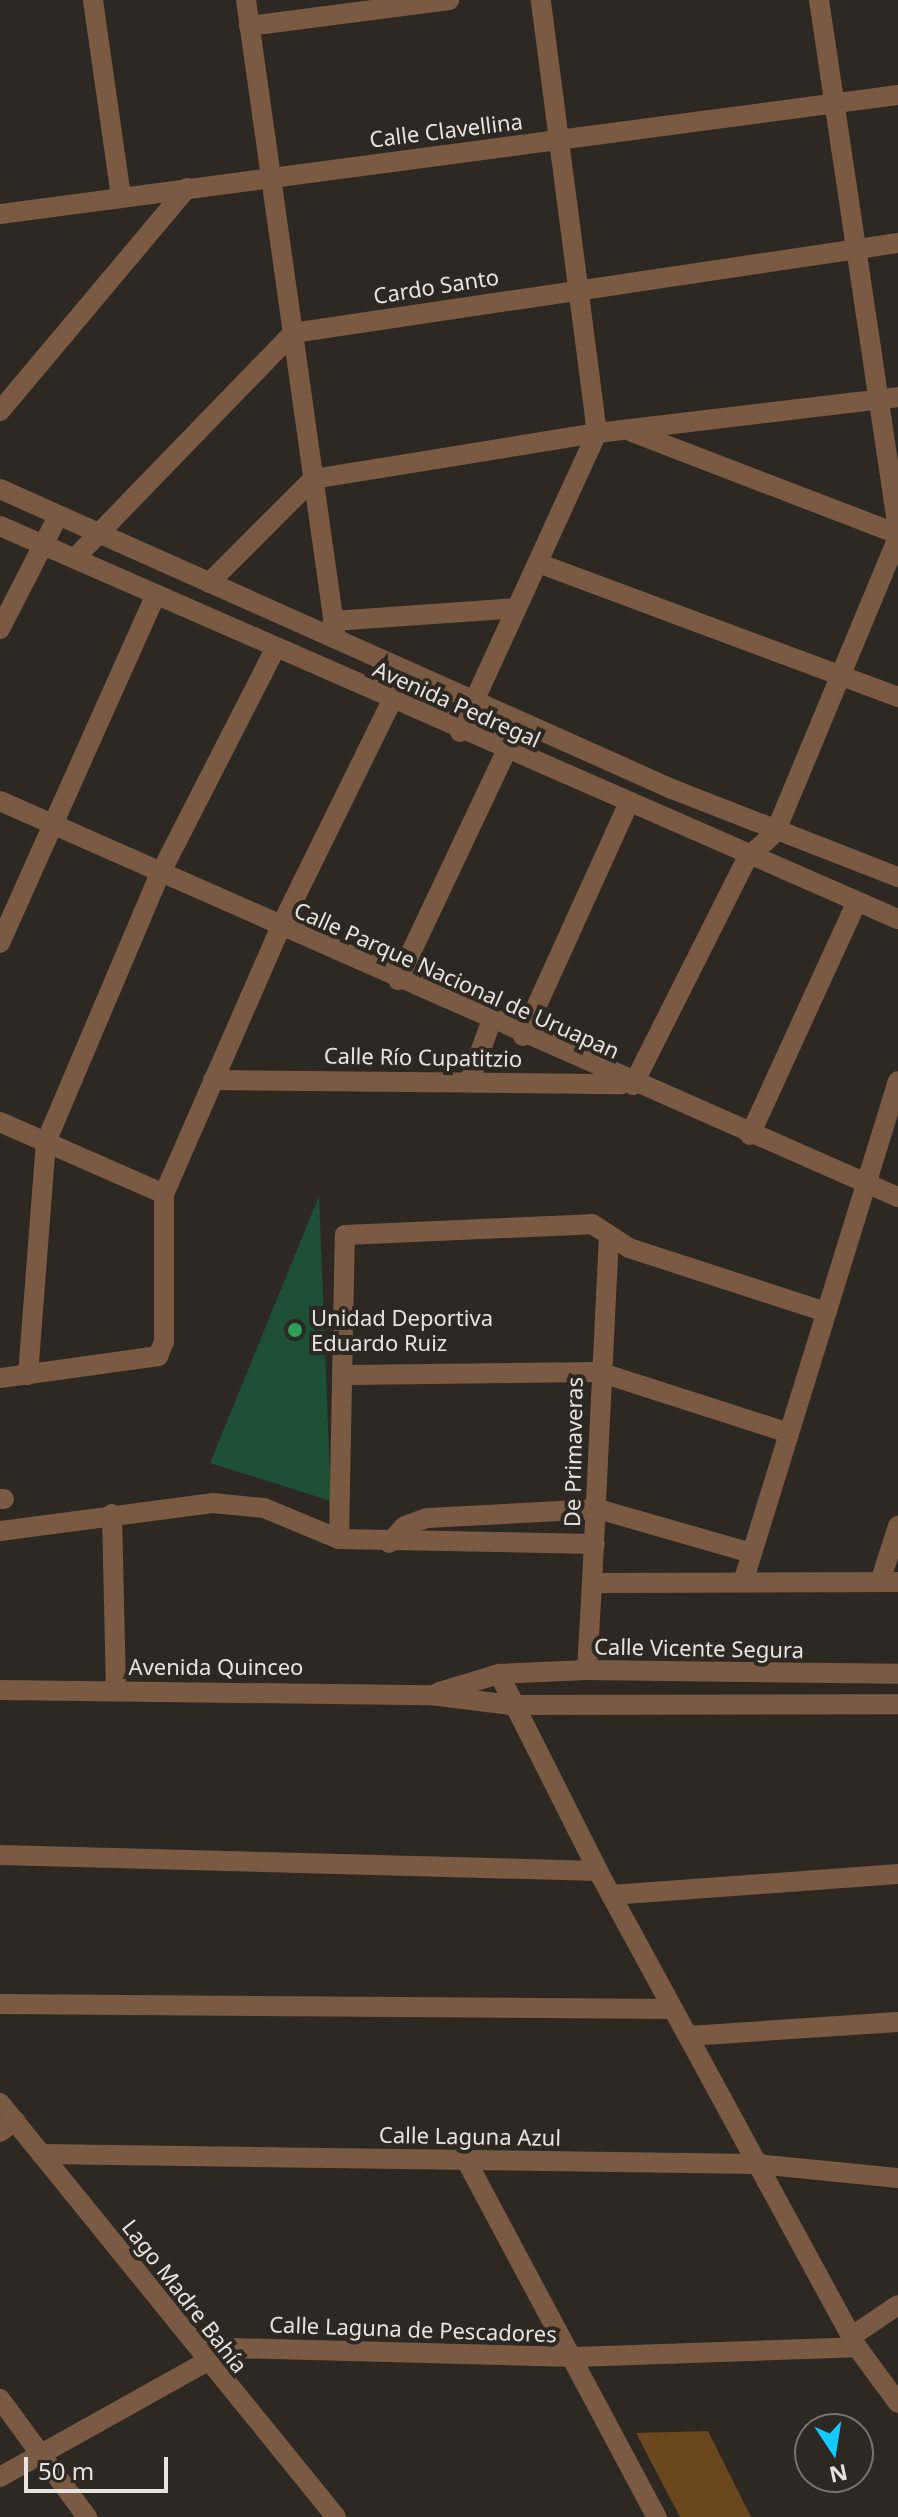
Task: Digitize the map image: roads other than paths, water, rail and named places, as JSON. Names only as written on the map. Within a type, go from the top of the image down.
[{"type":"street","points":[[93,0],[121,197]]},
{"type":"street","points":[[246,0],[334,630],[517,608]]},
{"type":"street","points":[[249,26],[449,0]]},
{"type":"street","points":[[460,732],[597,433],[541,0]]},
{"type":"street","points":[[633,1085],[747,858],[775,833],[843,677],[898,533],[888,398],[855,248],[819,0]]},
{"type":"street","name":"Calle Clavellina","points":[[0,214],[898,95]]},
{"type":"street","points":[[0,411],[187,188]]},
{"type":"street","name":"Cardo Santo","points":[[293,333],[578,287],[898,243]]},
{"type":"street","points":[[75,558],[95,531],[293,333]]},
{"type":"street","points":[[209,583],[313,479],[597,433],[888,398]]},
{"type":"street","points":[[628,430],[898,533]]},
{"type":"street","name":"Avenida Pedregal","points":[[0,489],[209,583],[334,630],[475,701],[775,833],[898,877]]},
{"type":"street","points":[[0,629],[58,516]]},
{"type":"street","name":"Avenida Pedregal","points":[[0,526],[747,858],[898,919]]},
{"type":"street","points":[[538,563],[898,697]]},
{"type":"street","points":[[0,943],[50,824],[155,596]]},
{"type":"street","points":[[28,1375],[46,1142],[160,874],[275,649]]},
{"type":"street","points":[[0,1378],[158,1356],[164,1342],[164,1194],[280,928],[391,702]]},
{"type":"street","points":[[398,980],[506,752]]},
{"type":"street","name":"Calle Parque Nacional de Uruapan","points":[[0,801],[633,1085],[864,1186],[898,1197]]},
{"type":"street","points":[[523,1036],[628,804]]},
{"type":"street","points":[[750,1135],[856,904]]},
{"type":"street","points":[[470,1080],[491,1022]]},
{"type":"street","name":"Calle Río Cupatitzio","points":[[213,1080],[470,1080],[633,1085]]},
{"type":"street","points":[[744,1579],[786,1432],[898,1081]]},
{"type":"street","points":[[0,1122],[164,1194]]},
{"type":"street","points":[[339,1539],[347,1375],[345,1235],[592,1224],[609,1235],[826,1312]]},
{"type":"street","name":"De Primaveras","points":[[587,1670],[598,1509],[599,1372],[609,1235]]},
{"type":"street","points":[[347,1375],[599,1372],[786,1432]]},
{"type":"street","points":[[0,1531],[212,1503],[264,1508],[339,1539],[389,1543],[595,1544]]},
{"type":"street","points":[[389,1543],[405,1526],[427,1518],[598,1509],[751,1553]]},
{"type":"street","points":[[112,1514],[116,1691]]},
{"type":"street","points":[[592,1583],[744,1579],[889,1582],[898,1526]]},
{"type":"street","name":"Calle Vicente Segura","points":[[499,1674],[587,1670],[898,1674]]},
{"type":"street","points":[[499,1674],[511,1705],[598,1871],[757,2164],[855,2341],[898,2403]]},
{"type":"street","name":"Avenida Quinceo","points":[[431,1695],[499,1674]]},
{"type":"street","name":"Avenida Quinceo","points":[[0,1690],[431,1695],[511,1705]]},
{"type":"street","points":[[511,1705],[898,1704]]},
{"type":"street","points":[[0,1855],[598,1871]]},
{"type":"street","points":[[611,1895],[898,1874]]},
{"type":"street","points":[[0,2004],[673,2009]]},
{"type":"street","points":[[688,2036],[898,2022]]},
{"type":"street","name":"Lago Madre Bahía","points":[[0,2103],[7,2126],[41,2154],[204,2360],[336,2517]]},
{"type":"street","name":"Calle Laguna Azul","points":[[41,2154],[757,2164],[898,2178]]},
{"type":"street","points":[[466,2160],[575,2357],[657,2517]]},
{"type":"street","points":[[855,2341],[898,2305]]},
{"type":"street","name":"Calle Laguna de Pescadores","points":[[0,2477],[37,2453],[231,2348],[575,2357],[855,2341]]},
{"type":"street","points":[[0,2399],[87,2517]]},
{"type":"place","name":"Unidad Deportiva Eduardo Ruiz","points":[[295,1330]]}]
